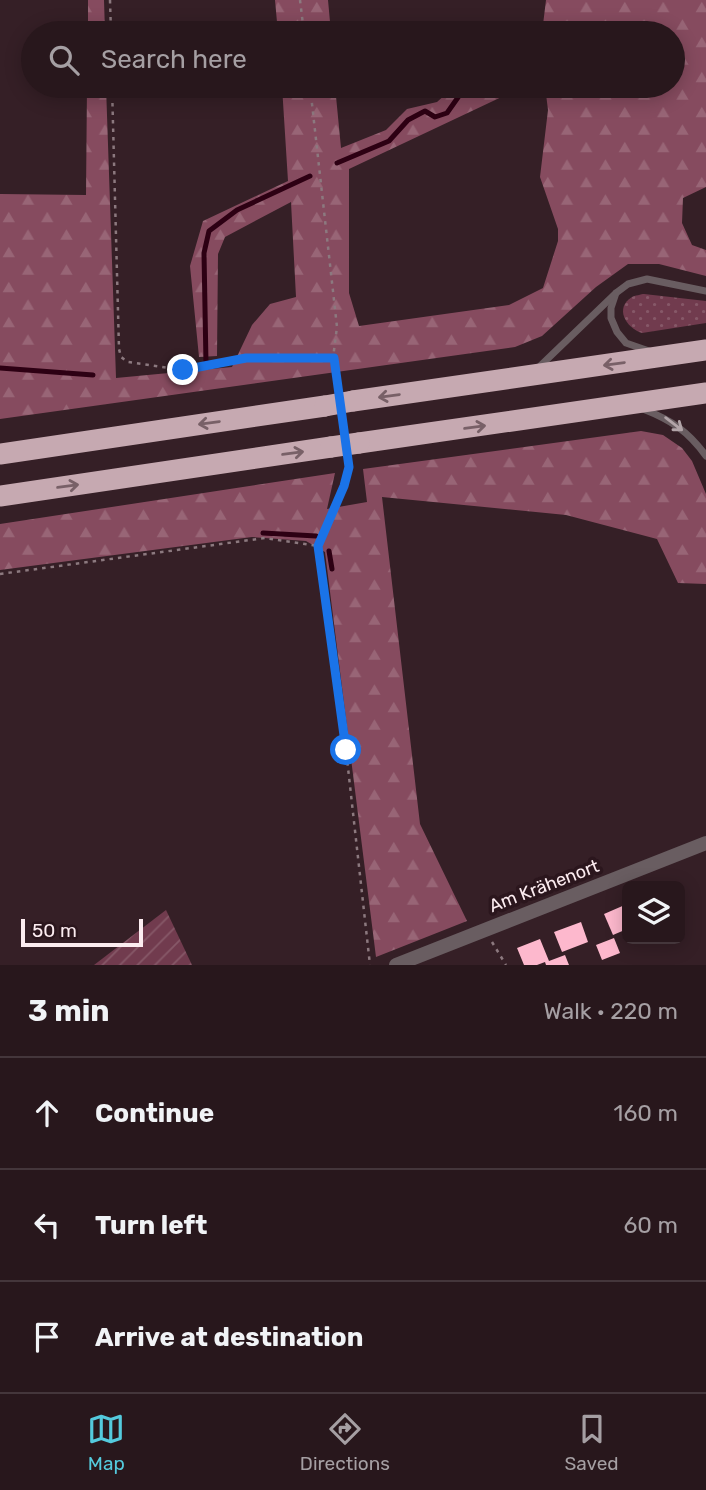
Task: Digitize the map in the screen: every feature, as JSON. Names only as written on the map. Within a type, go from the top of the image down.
[{"type":"highway","points":[[0,454],[706,350]]},
{"type":"highway","points":[[0,496],[346,448],[706,393]]},
{"type":"street","name":"Am Krähenort","points":[[396,965],[706,843]]},
{"type":"lane","points":[[532,375],[628,284],[647,279],[706,291]]},
{"type":"lane","points":[[616,293],[611,318],[617,332],[626,343],[664,357]]},
{"type":"lane","points":[[632,405],[667,418],[695,441],[706,456]]},
{"type":"path","points":[[110,0],[111,21]]},
{"type":"path","points":[[300,0],[303,21]]},
{"type":"path","points":[[112,98],[121,357],[128,362],[183,370],[246,358],[334,358]]},
{"type":"path","points":[[311,98],[337,327],[334,358],[337,386]]},
{"type":"path","points":[[346,448],[349,467],[344,486],[318,546],[346,750],[370,965]]},
{"type":"path","points":[[0,574],[265,538],[318,546]]},
{"type":"path","points":[[485,930],[506,965]]},
{"type":"shaded area","points":[[644,294],[706,301],[706,323],[642,333],[631,327],[623,312],[632,297]]},
{"type":"shaded area","points":[[166,910],[192,965],[94,965]]},
{"type":"green space","points":[[88,0],[104,0],[105,21],[88,21]]},
{"type":"green space","points":[[275,0],[328,0],[330,21],[277,21]]},
{"type":"green space","points":[[546,0],[706,0],[706,187],[683,198],[682,223],[692,245],[706,250],[706,276],[659,264],[628,264],[596,287],[542,336],[515,347],[0,419],[0,194],[86,195],[87,98],[106,98],[116,378],[232,367],[252,325],[270,304],[296,297],[291,202],[225,237],[218,254],[217,356],[199,357],[190,266],[203,221],[288,181],[283,98],[336,98],[341,148],[386,130],[407,109],[437,102],[442,98],[500,98],[349,169],[349,293],[359,326],[509,305],[543,288],[558,241],[558,229],[540,177],[548,110],[546,98],[685,98],[685,21],[543,21]]},
{"type":"green space","points":[[641,431],[663,435],[682,448],[692,461],[706,494],[706,584],[678,583],[657,539],[566,515],[382,497],[420,824],[467,921],[376,957],[325,552],[306,541],[252,537],[0,570],[0,524],[335,473],[327,509],[367,502],[363,469]]},
{"type":"building","points":[[622,906],[622,931],[613,935],[604,914]]},
{"type":"building","points":[[581,922],[588,942],[562,952],[554,932]]},
{"type":"building","points":[[614,938],[620,953],[602,960],[596,945]]},
{"type":"building","points":[[540,939],[549,961],[565,955],[569,965],[546,965],[545,962],[524,965],[517,948]]},
{"type":"waterway","points":[[337,163],[389,141],[408,120],[425,111],[435,117],[447,113],[458,98]]},
{"type":"waterway","points":[[206,363],[204,253],[209,231],[237,210],[310,176]]},
{"type":"waterway","points":[[0,368],[93,375]]},
{"type":"waterway","points":[[263,533],[316,536]]},
{"type":"waterway","points":[[329,551],[332,569]]},
{"type":"route","points":[[183,370],[246,358],[334,358],[349,467],[344,486],[318,546],[346,750]]}]
